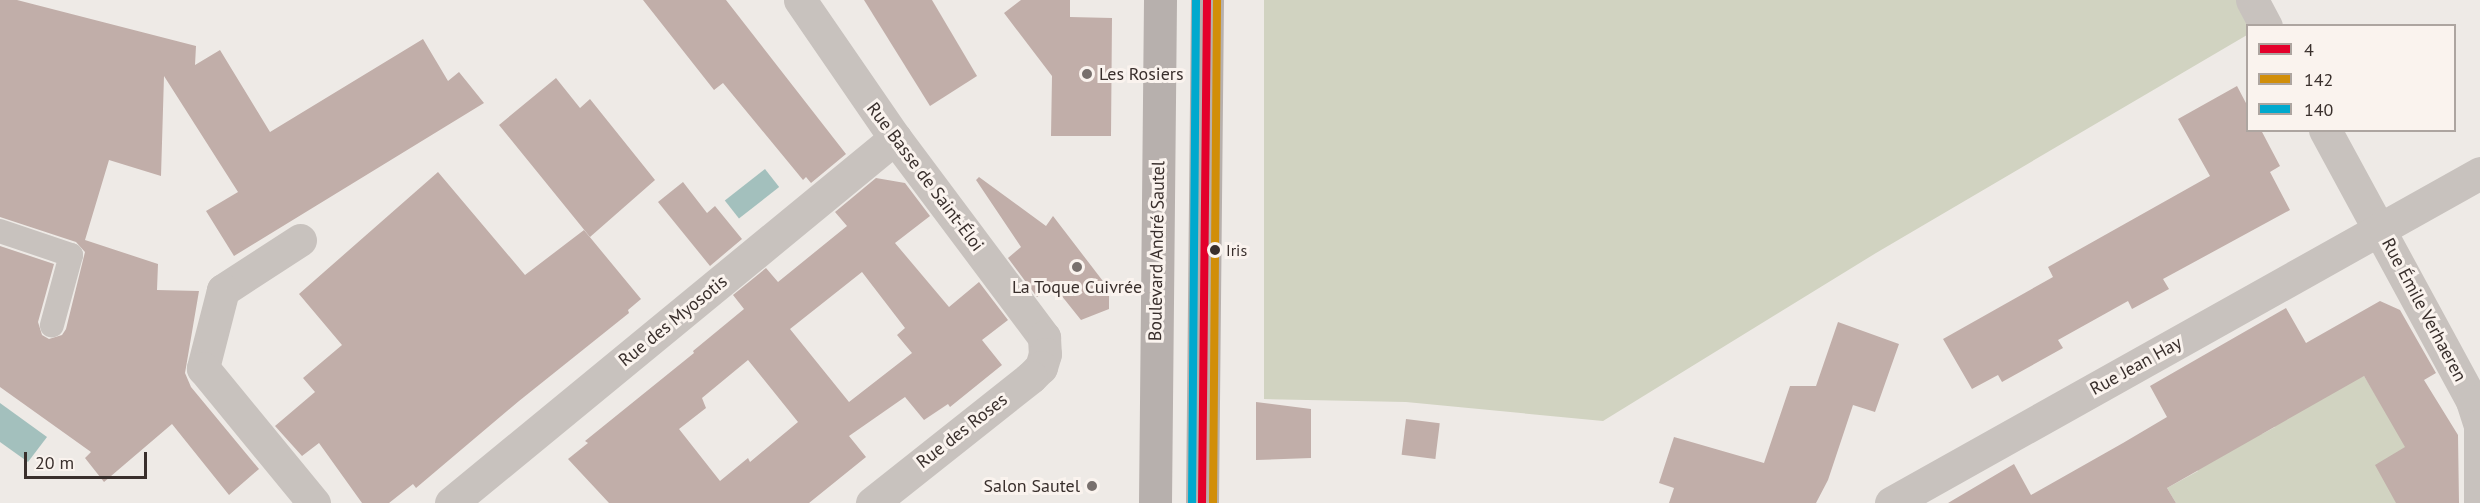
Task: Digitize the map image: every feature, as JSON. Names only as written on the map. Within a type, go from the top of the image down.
[{"type":"main road","name":"Boulevard André Sautel","points":[[1155,503],[1160,0]]},
{"type":"main road","points":[[1202,503],[1207,0]]},
{"type":"street","name":"Rue Basse de Saint-Éloi","points":[[800,0],[896,138],[1036,325],[1044,338],[1045,354]]},
{"type":"street","points":[[2252,0],[2265,24]]},
{"type":"street","name":"Rue Émile Verhaeren","points":[[2326,132],[2381,229],[2472,401],[2480,424],[2480,502]]},
{"type":"street","name":"Rue des Myosotis","points":[[451,503],[896,138]]},
{"type":"street","name":"Rue Jean Hay","points":[[1891,503],[2480,173]]},
{"type":"street","points":[[300,240],[223,290],[203,368],[314,503]]},
{"type":"street","name":"Rue des Roses","points":[[872,503],[1031,377],[1041,367],[1045,354]]},
{"type":"lane","points":[[0,231],[71,255],[52,325]]},
{"type":"green space","points":[[1264,0],[2251,0],[2246,36],[1876,253],[1603,421],[1406,402],[1264,399]]},
{"type":"green space","points":[[2364,376],[2407,446],[2399,503],[2176,503],[2167,488],[2198,471],[2180,437],[2262,434],[2275,427],[2256,392]]},
{"type":"water","points":[[765,169],[779,187],[739,219],[725,200]]},
{"type":"water","points":[[0,403],[47,437],[28,462],[0,442]]},
{"type":"building","points":[[0,0],[17,0],[196,46],[195,65],[220,50],[270,132],[423,39],[448,81],[459,72],[484,103],[234,256],[206,211],[238,192],[164,76],[161,176],[109,160],[85,240],[158,264],[157,290],[199,291],[185,373],[191,387],[259,469],[229,495],[172,424],[104,482],[85,458],[91,452],[0,387],[0,246],[54,264],[38,322],[42,335],[49,339],[62,335],[66,329],[85,252],[76,242],[0,217]]},
{"type":"building","points":[[643,0],[726,0],[846,154],[811,183],[806,177],[803,180],[723,83],[714,90]]},
{"type":"building","points":[[864,0],[932,0],[977,76],[930,106]]},
{"type":"building","points":[[1021,0],[1070,0],[1070,17],[1112,18],[1111,136],[1051,136],[1052,76],[1004,13]]},
{"type":"building","points":[[556,78],[580,108],[590,99],[655,180],[590,237],[499,125]]},
{"type":"building","points":[[2237,86],[2246,103],[2246,132],[2262,132],[2280,166],[2270,172],[2290,210],[2163,279],[2169,289],[2132,309],[2128,301],[2058,340],[2063,348],[2002,382],[1998,375],[1972,389],[1943,339],[2053,277],[2048,267],[2210,176],[2178,119]]},
{"type":"building","points":[[438,172],[525,275],[584,230],[641,299],[628,310],[629,313],[519,401],[416,488],[413,484],[389,503],[362,503],[319,443],[302,456],[275,426],[315,392],[303,378],[342,345],[299,294]]},
{"type":"building","points":[[979,177],[1046,226],[1053,216],[1109,289],[1109,309],[1081,320],[1053,285],[1037,297],[1008,258],[1021,247],[976,180]]},
{"type":"building","points":[[876,178],[905,183],[930,216],[895,243],[949,307],[979,282],[1008,320],[982,340],[1002,365],[950,407],[948,404],[924,420],[905,397],[849,436],[866,457],[809,503],[609,503],[568,459],[588,443],[585,441],[694,353],[693,351],[744,309],[733,295],[766,268],[778,282],[847,226],[835,212]],"holes":[[[862,272],[905,328],[897,335],[912,353],[849,402],[790,329]],[[748,360],[798,422],[750,462],[748,458],[720,481],[679,429],[706,408],[702,398]]]},
{"type":"building","points":[[683,182],[707,213],[715,206],[742,239],[710,266],[658,202]]},
{"type":"building","points":[[2380,301],[2400,310],[2436,373],[2424,380],[2458,435],[2459,503],[2396,503],[2375,465],[2405,447],[2364,376],[2167,488],[2176,503],[1948,503],[2014,464],[2031,495],[2123,443],[2167,417],[2150,386],[2286,308],[2306,343]]},
{"type":"building","points":[[1838,322],[1899,344],[1875,412],[1853,405],[1828,480],[1816,503],[1669,503],[1674,488],[1659,483],[1674,437],[1764,463],[1790,386],[1816,386]]},
{"type":"building","points":[[1256,402],[1311,409],[1311,458],[1256,460]]},
{"type":"building","points":[[1406,419],[1440,423],[1435,459],[1402,455]]},
{"type":"transit line","name":"140","points":[[1192,503],[1196,0]]},
{"type":"transit line","name":"4","points":[[1202,503],[1207,0]]},
{"type":"transit line","name":"142","points":[[1213,503],[1217,0]]},
{"type":"place","name":"Les Rosiers","points":[[1087,74]]},
{"type":"place","name":"Iris","points":[[1215,250]]},
{"type":"place","name":"La Toque Cuivrée","points":[[1077,267]]},
{"type":"place","name":"Salon Sautel","points":[[1092,486]]}]
